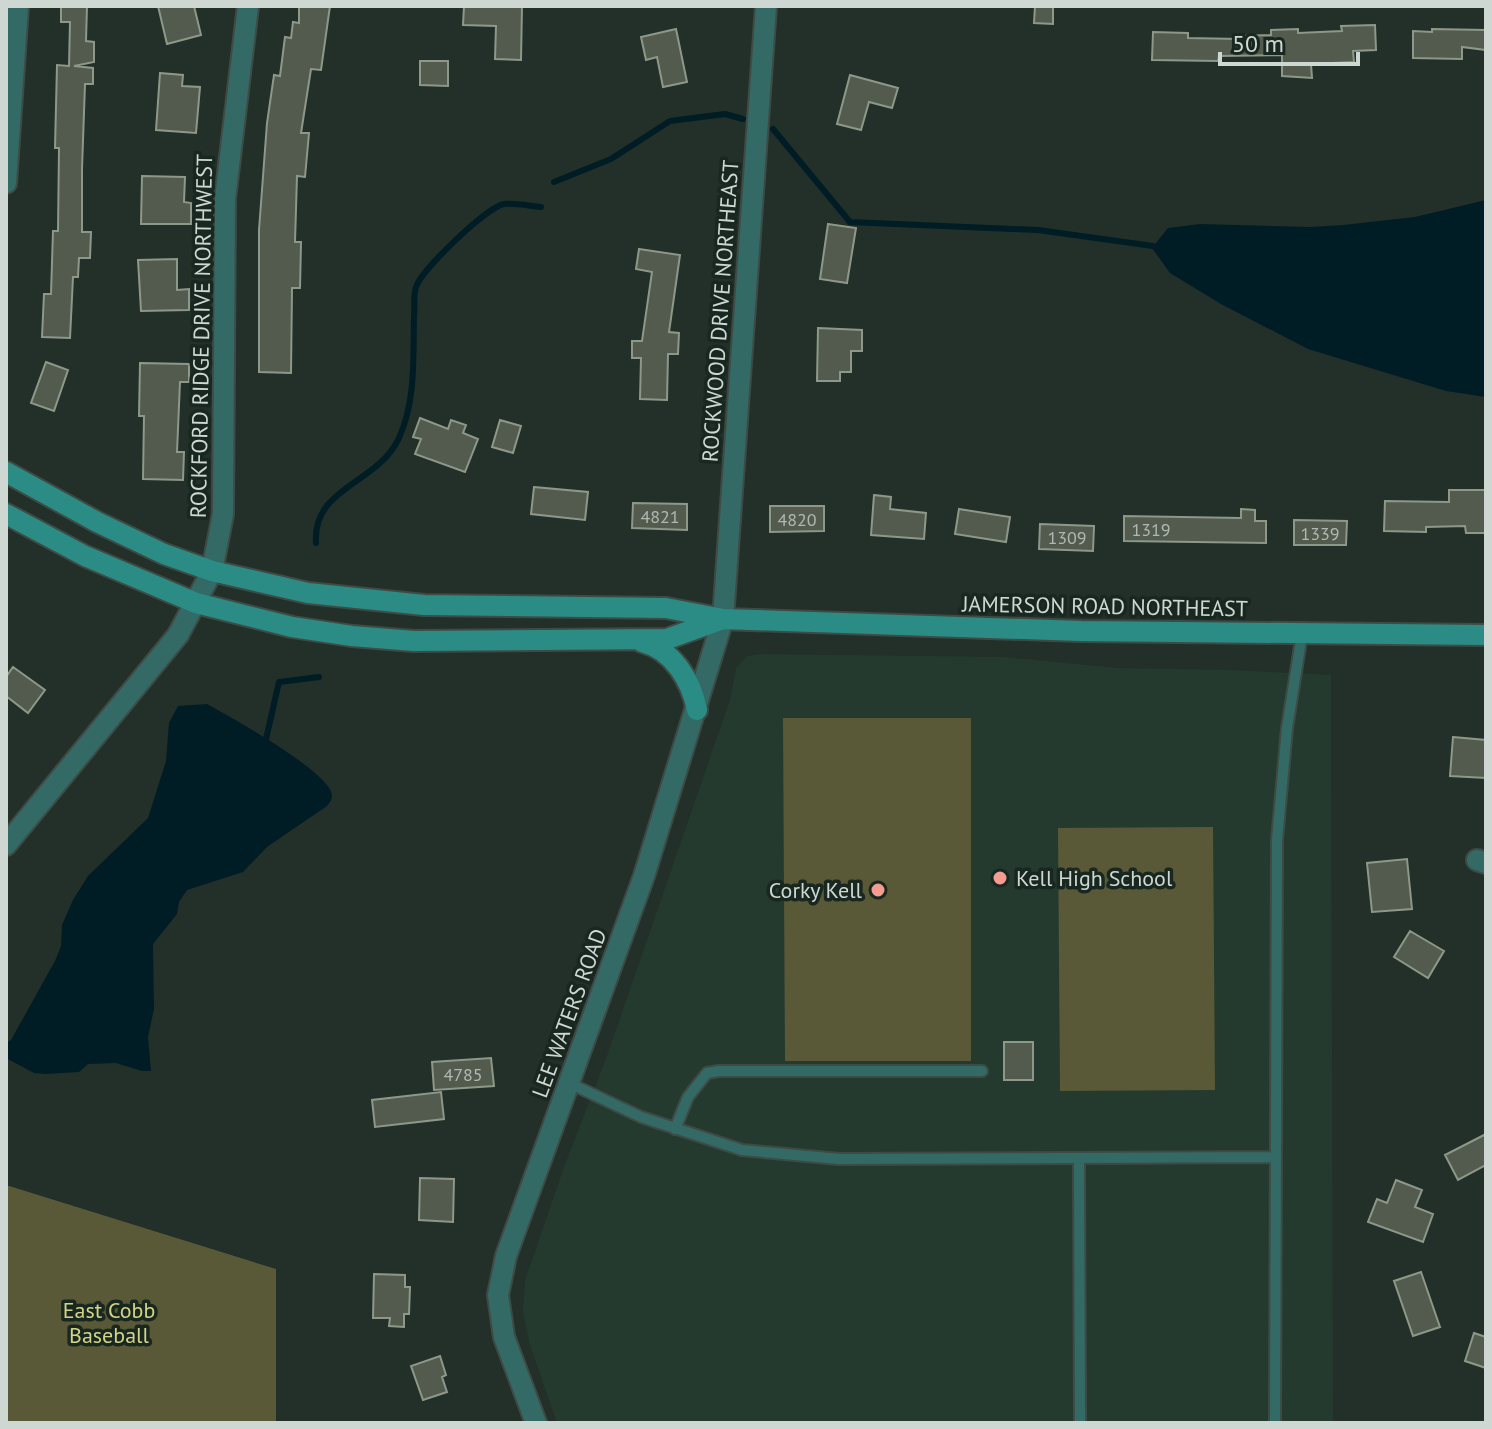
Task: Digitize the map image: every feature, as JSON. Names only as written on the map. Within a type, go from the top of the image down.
[{"type":"street","points":[[6,183],[18,6]]},
{"type":"street","name":"ROCKFORD RIDGE DRIVE NORTHWEST","points":[[6,845],[178,635],[212,571],[223,514],[225,199],[248,6]]},
{"type":"street","name":"ROCKWOOD DRIVE NORTHEAST","points":[[723,619],[766,6]]},
{"type":"street","name":"JAMERSON ROAD NORTHEAST","points":[[6,472],[134,541],[212,571],[308,593],[385,603],[513,608],[666,608],[723,619],[1081,631],[1486,635]]},
{"type":"street","name":"JAMERSON ROAD NORTHEAST","points":[[6,514],[85,556],[196,603],[267,621],[352,636],[414,641],[667,639],[723,619]]},
{"type":"street","name":"LEE WATERS ROAD","points":[[536,1423],[504,1337],[498,1295],[506,1256],[644,876],[723,619]]},
{"type":"street","points":[[635,640],[649,643],[670,657],[692,689],[697,710]]},
{"type":"lane","points":[[1275,1423],[1277,840],[1287,728],[1302,634]]},
{"type":"lane","points":[[675,1129],[688,1097],[707,1073],[982,1071]]},
{"type":"lane","points":[[569,1083],[641,1117],[742,1150],[839,1159],[1275,1157]]},
{"type":"lane","points":[[1079,1159],[1080,1423]]},
{"type":"shaded area","name":"Kell High School","points":[[747,656],[1003,657],[1118,668],[1331,675],[1333,1423],[557,1423],[530,1345],[523,1312],[525,1281],[607,1056],[730,700],[736,668]]},
{"type":"green space","name":"Corky Kell","points":[[783,718],[971,718],[971,1061],[785,1061]]},
{"type":"green space","points":[[1213,827],[1215,1090],[1060,1091],[1058,828]]},
{"type":"green space","name":"East Cobb Baseball","points":[[6,1185],[276,1269],[276,1423],[6,1423]]},
{"type":"water","points":[[1486,200],[1486,397],[1446,391],[1308,349],[1221,304],[1170,273],[1152,248],[1168,228],[1200,224],[1343,225],[1415,217]]},
{"type":"water","points":[[207,704],[277,745],[315,773],[327,785],[332,795],[331,801],[267,847],[243,872],[187,890],[179,902],[177,914],[153,944],[154,1009],[148,1037],[151,1071],[116,1063],[88,1064],[79,1072],[34,1073],[6,1058],[6,1043],[11,1040],[55,961],[61,946],[62,925],[73,900],[88,876],[148,818],[166,761],[169,723],[178,706]]},
{"type":"building","points":[[61,6],[87,6],[86,41],[94,42],[94,62],[74,66],[93,68],[93,84],[85,84],[82,169],[82,232],[91,232],[90,258],[79,258],[78,277],[73,277],[70,338],[42,337],[44,294],[51,294],[53,231],[58,231],[59,148],[55,148],[57,65],[69,66],[70,22],[61,22]]},
{"type":"building","points":[[158,6],[194,6],[201,35],[167,44]]},
{"type":"building","points":[[299,6],[330,6],[321,70],[311,69],[301,133],[309,133],[305,177],[297,176],[295,242],[301,242],[300,288],[292,288],[291,373],[259,372],[259,230],[267,123],[274,75],[280,76],[285,37],[291,38],[293,22],[299,23]]},
{"type":"building","points":[[464,6],[522,6],[521,60],[495,59],[496,26],[463,25]]},
{"type":"building","points":[[1035,6],[1053,6],[1053,24],[1034,23]]},
{"type":"building","points":[[1375,25],[1376,50],[1353,51],[1354,62],[1311,64],[1312,78],[1282,76],[1282,55],[1219,56],[1218,61],[1152,60],[1153,32],[1188,33],[1188,38],[1240,39],[1240,36],[1271,35],[1271,30],[1298,29],[1298,33],[1342,31],[1341,26]]},
{"type":"building","points":[[676,29],[687,82],[663,87],[657,57],[646,60],[641,37]]},
{"type":"building","points":[[1432,29],[1486,30],[1486,50],[1462,47],[1462,59],[1413,58],[1413,31],[1432,32]]},
{"type":"building","points":[[420,61],[448,61],[448,86],[420,85]]},
{"type":"building","points":[[160,73],[183,75],[182,86],[200,87],[196,133],[156,130]]},
{"type":"building","points":[[850,75],[898,88],[892,108],[869,102],[861,130],[837,124]]},
{"type":"building","points":[[142,176],[185,177],[184,202],[191,203],[191,224],[141,224]]},
{"type":"building","points":[[828,224],[856,228],[847,283],[820,279]]},
{"type":"building","points":[[639,249],[680,255],[669,332],[679,333],[678,354],[668,354],[667,400],[640,399],[641,358],[632,358],[632,341],[642,341],[652,272],[636,269]]},
{"type":"building","points":[[177,259],[177,290],[189,289],[189,310],[141,311],[138,260]]},
{"type":"building","points":[[818,328],[862,330],[862,351],[851,351],[851,372],[840,372],[840,381],[817,381]]},
{"type":"building","points":[[46,362],[68,370],[54,411],[31,403]]},
{"type":"building","points":[[140,363],[189,364],[189,382],[180,382],[177,452],[184,452],[183,480],[143,479],[144,416],[139,416]]},
{"type":"building","points":[[420,418],[448,429],[451,420],[466,425],[463,433],[478,439],[465,472],[415,454],[421,439],[413,437]]},
{"type":"building","points":[[500,420],[521,426],[513,453],[492,447]]},
{"type":"building","points":[[534,487],[588,492],[585,520],[531,514]]},
{"type":"building","points":[[1449,490],[1486,490],[1486,533],[1466,533],[1465,526],[1426,527],[1426,532],[1384,531],[1385,501],[1449,502]]},
{"type":"building","points":[[874,495],[891,497],[890,509],[926,513],[924,539],[871,535]]},
{"type":"building","points":[[633,503],[687,504],[687,530],[632,528]]},
{"type":"building","points":[[770,506],[824,506],[824,531],[770,532]]},
{"type":"building","points":[[959,509],[1010,517],[1006,542],[955,534]]},
{"type":"building","points":[[1241,509],[1255,510],[1255,521],[1266,521],[1266,543],[1124,541],[1124,516],[1241,518]]},
{"type":"building","points":[[1294,520],[1347,521],[1346,545],[1294,545]]},
{"type":"building","points":[[1040,524],[1094,526],[1093,551],[1039,549]]},
{"type":"building","points":[[13,667],[45,690],[28,713],[6,696],[6,677]]},
{"type":"building","points":[[1453,737],[1486,740],[1486,778],[1450,776]]},
{"type":"building","points":[[1407,859],[1412,909],[1372,912],[1367,863]]},
{"type":"building","points":[[1410,931],[1444,951],[1428,978],[1394,957]]},
{"type":"building","points":[[1004,1042],[1033,1042],[1033,1080],[1004,1080]]},
{"type":"building","points":[[491,1058],[494,1086],[434,1090],[432,1062]]},
{"type":"building","points":[[441,1092],[444,1119],[375,1127],[372,1100]]},
{"type":"building","points":[[1486,1134],[1486,1165],[1458,1180],[1445,1155]]},
{"type":"building","points":[[420,1178],[454,1179],[453,1222],[419,1220]]},
{"type":"building","points":[[1396,1180],[1422,1190],[1415,1207],[1433,1214],[1423,1242],[1368,1222],[1377,1199],[1387,1203]]},
{"type":"building","points":[[1421,1272],[1440,1327],[1413,1336],[1394,1281]]},
{"type":"building","points":[[374,1274],[405,1275],[405,1287],[410,1287],[409,1314],[404,1314],[404,1327],[389,1326],[390,1318],[373,1318]]},
{"type":"building","points":[[1474,1333],[1486,1337],[1486,1368],[1465,1361]]},
{"type":"building","points":[[440,1356],[447,1392],[423,1400],[411,1366]]},
{"type":"waterway","points":[[554,182],[611,159],[670,121],[725,114],[743,119]]},
{"type":"waterway","points":[[773,129],[850,222],[1038,230],[1153,246]]},
{"type":"waterway","points":[[316,543],[318,524],[324,509],[377,466],[399,438],[411,394],[415,294],[421,278],[456,240],[496,208],[504,204],[541,207]]},
{"type":"waterway","points":[[266,739],[279,682],[319,677]]},
{"type":"place","name":"Kell High School","points":[[1000,878]]},
{"type":"place","name":"Corky Kell","points":[[878,890]]}]
